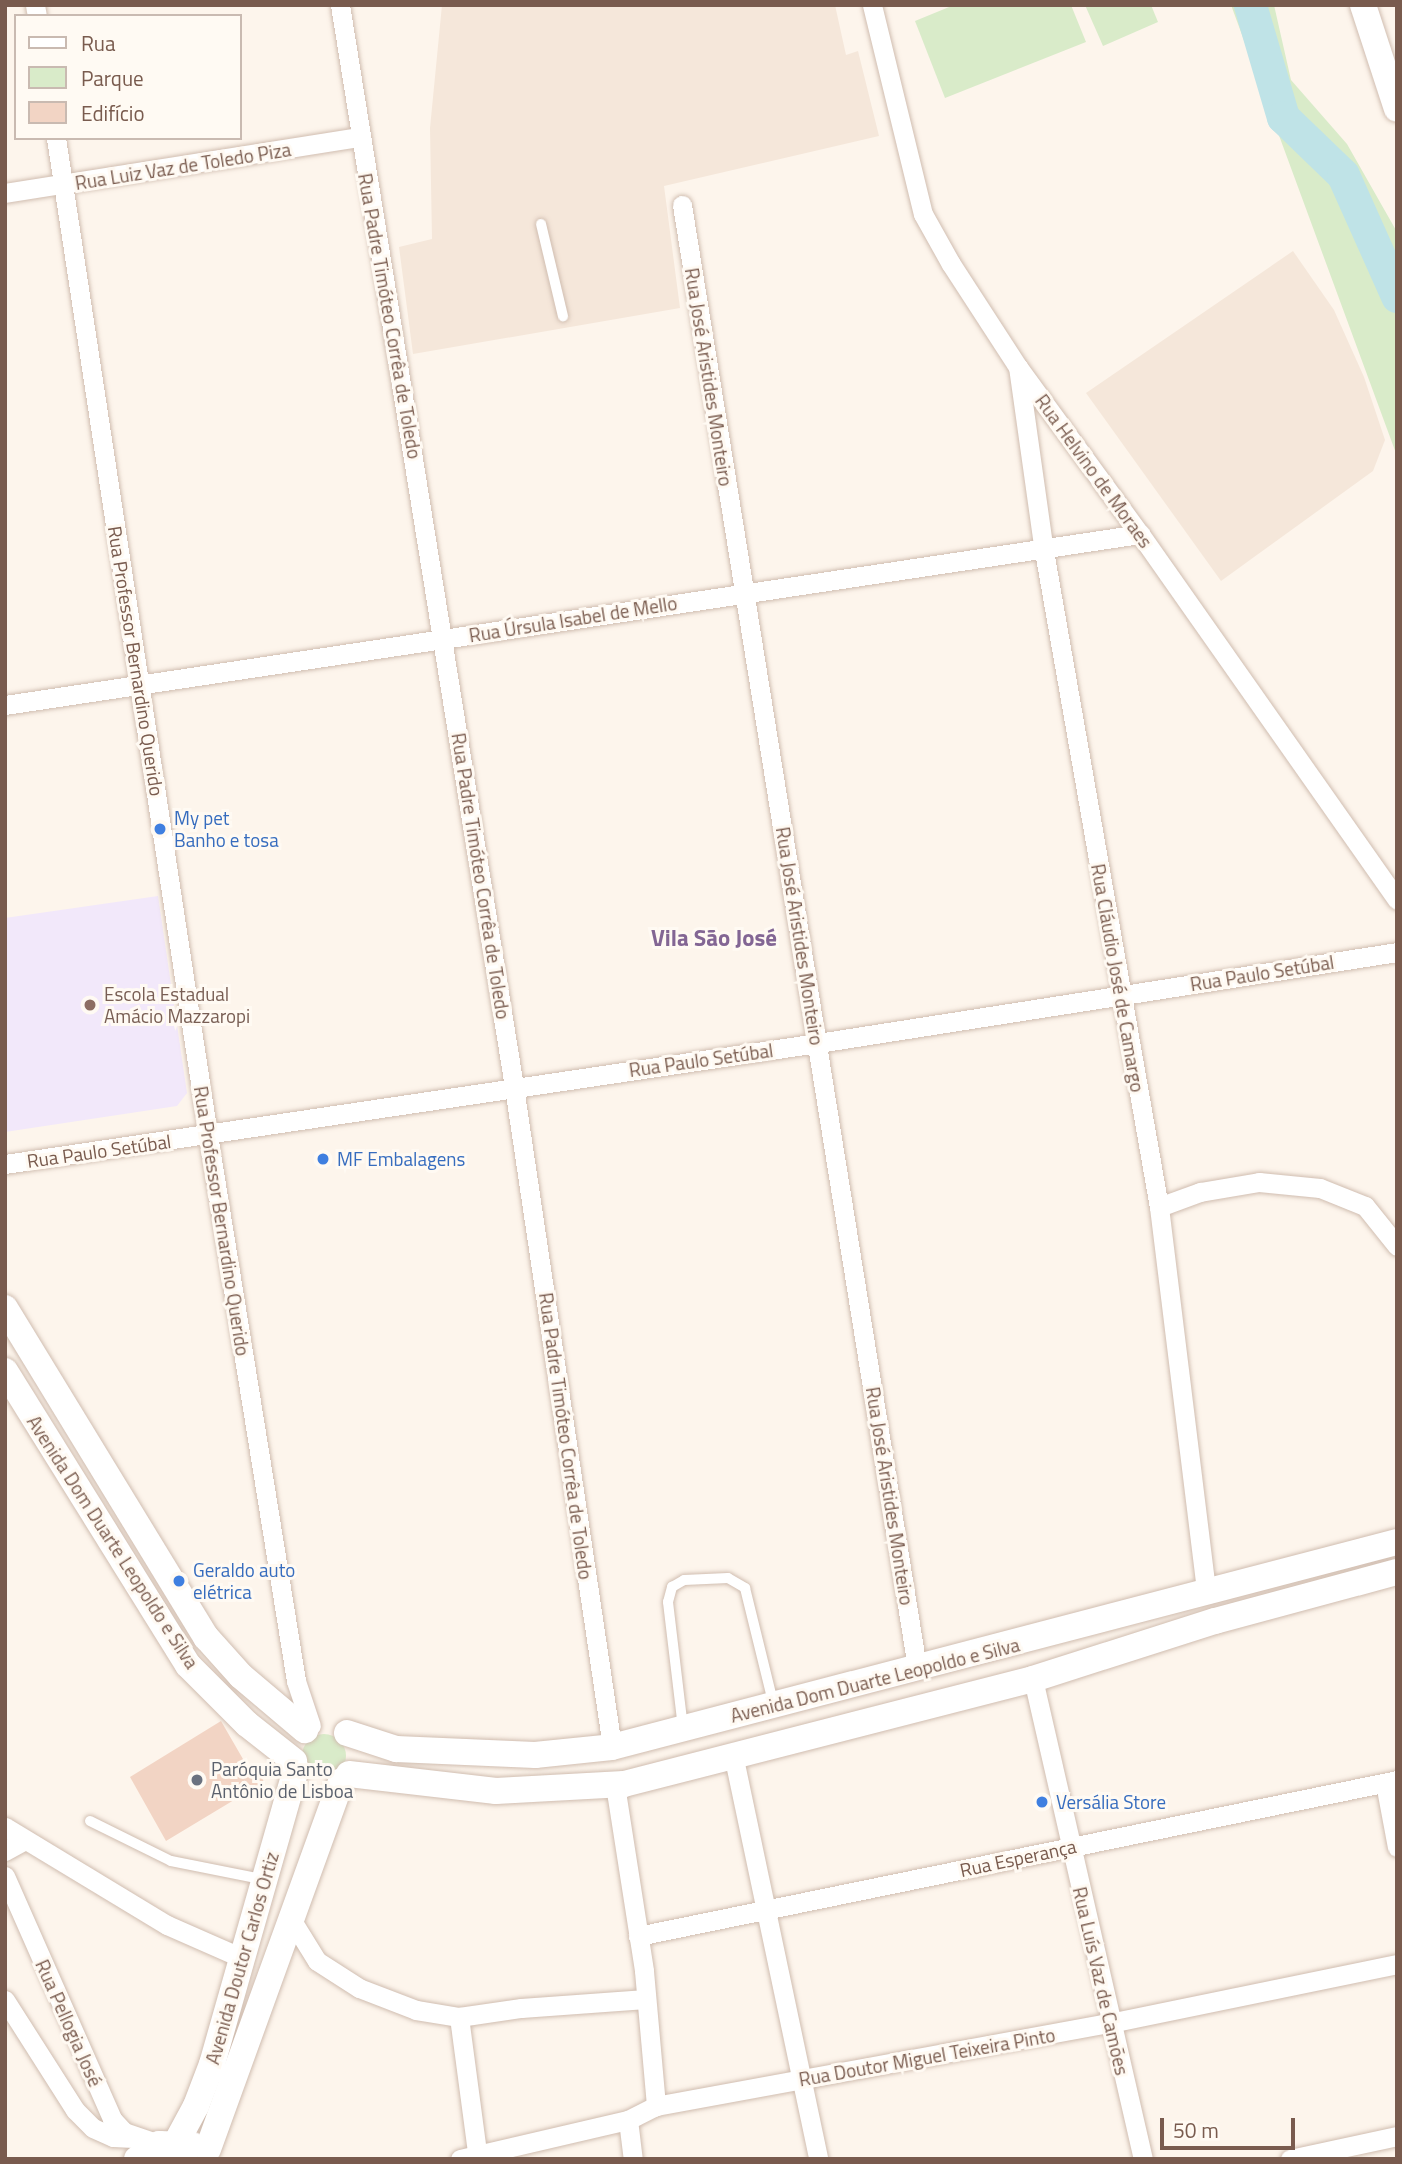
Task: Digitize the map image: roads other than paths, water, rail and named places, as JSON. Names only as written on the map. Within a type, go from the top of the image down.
[{"type":"main road","points":[[1363,5],[1397,110]]},
{"type":"main road","name":"Avenida Dom Duarte Leopoldo e Silva","points":[[5,1308],[206,1637],[241,1676],[308,1728]]},
{"type":"main road","name":"Avenida Dom Duarte Leopoldo e Silva","points":[[5,1371],[188,1665],[247,1724],[295,1765]]},
{"type":"main road","name":"Avenida Dom Duarte Leopoldo e Silva","points":[[347,1733],[396,1749],[535,1755],[612,1747],[1397,1542]]},
{"type":"main road","name":"Avenida Dom Duarte Leopoldo e Silva","points":[[345,1778],[496,1791],[615,1785],[1033,1679],[1215,1621],[1397,1572]]},
{"type":"main road","points":[[1206,1590],[1215,1621]]},
{"type":"main road","points":[[333,1724],[347,1733],[356,1749],[356,1758],[345,1778],[321,1786],[302,1777],[295,1765],[294,1746],[308,1728],[333,1724]]},
{"type":"main road","name":"Avenida Doutor Carlos Ortiz","points":[[153,2146],[196,2106],[212,2064],[295,1765]]},
{"type":"main road","name":"Avenida Doutor Carlos Ortiz","points":[[210,2154],[291,1919],[345,1778]]},
{"type":"main road","points":[[153,2146],[210,2154]]},
{"type":"street","name":"Rua Padre Timóteo Corrêa de Toledo","points":[[340,5],[514,1087],[612,1747]]},
{"type":"street","name":"Rua Helvino de Moraes","points":[[872,5],[923,215],[951,264],[1018,367],[1140,534],[1397,900]]},
{"type":"street","name":"Rua Luiz Vaz de Toledo Piza","points":[[5,193],[360,137]]},
{"type":"street","name":"Rua Professor Bernardino Querido","points":[[56,140],[208,1135],[296,1681],[308,1728]]},
{"type":"street","name":"Rua José Aristides Monteiro","points":[[682,205],[917,1668]]},
{"type":"street","name":"Rua Cláudio José de Camargo","points":[[1018,367],[1044,551],[1159,1206],[1206,1590]]},
{"type":"street","name":"Rua Úrsula Isabel de Mello","points":[[5,705],[1044,551],[1140,534]]},
{"type":"street","name":"Rua Paulo Setúbal","points":[[5,1164],[818,1043],[1397,952]]},
{"type":"street","points":[[1159,1206],[1200,1192],[1259,1182],[1320,1188],[1365,1206],[1395,1241]]},
{"type":"street","name":"Rua Luís Vaz de Camões","points":[[1033,1679],[1143,2159]]},
{"type":"street","points":[[270,1700],[296,1681]]},
{"type":"street","points":[[733,1754],[818,2159]]},
{"type":"street","points":[[1391,1781],[1397,1847]]},
{"type":"street","name":"Rua Esperança","points":[[638,1936],[1391,1781]]},
{"type":"street","points":[[615,1785],[646,1998],[656,2106]]},
{"type":"street","points":[[5,1826],[167,1925],[242,1958]]},
{"type":"street","points":[[5,1851],[25,1840]]},
{"type":"street","name":"Rua Pellogia José","points":[[5,1876],[91,2077],[112,2119],[124,2132],[153,2146]]},
{"type":"street","points":[[291,1919],[317,1961],[359,1989],[416,2010],[459,2017],[522,2008],[646,1998]]},
{"type":"street","name":"Rua Doutor Miguel Teixeira Pinto","points":[[472,2158],[628,2120],[656,2106],[1110,2023],[1397,1964]]},
{"type":"street","points":[[5,2000],[61,2089],[93,2128],[113,2137],[153,2146]]},
{"type":"street","points":[[459,2017],[472,2158]]},
{"type":"street","points":[[61,2089],[72,2092],[84,2086],[91,2077]]},
{"type":"street","points":[[628,2120],[633,2159]]},
{"type":"street","points":[[1290,2159],[1397,2136]]},
{"type":"lane","points":[[541,224],[563,316]]},
{"type":"lane","points":[[683,1729],[668,1602],[672,1587],[684,1580],[728,1578],[745,1588],[774,1706]]},
{"type":"lane","points":[[90,1821],[171,1861],[265,1880]]},
{"type":"waterway","points":[[1250,5],[1283,117],[1343,175],[1397,296]]},
{"type":"place","name":"My pet Banho e tosa","points":[[160,829]]},
{"type":"place","name":"Escola Estadual Amácio Mazzaropi","points":[[90,1005]]},
{"type":"place","name":"MF Embalagens","points":[[323,1159]]},
{"type":"place","name":"Geraldo auto elétrica","points":[[179,1581]]},
{"type":"place","name":"Paróquia Santo Antônio de Lisboa","points":[[197,1780]]},
{"type":"place","name":"Versália Store","points":[[1042,1802]]},
{"type":"district","name":"Vila São José","points":[[714,938]]}]
